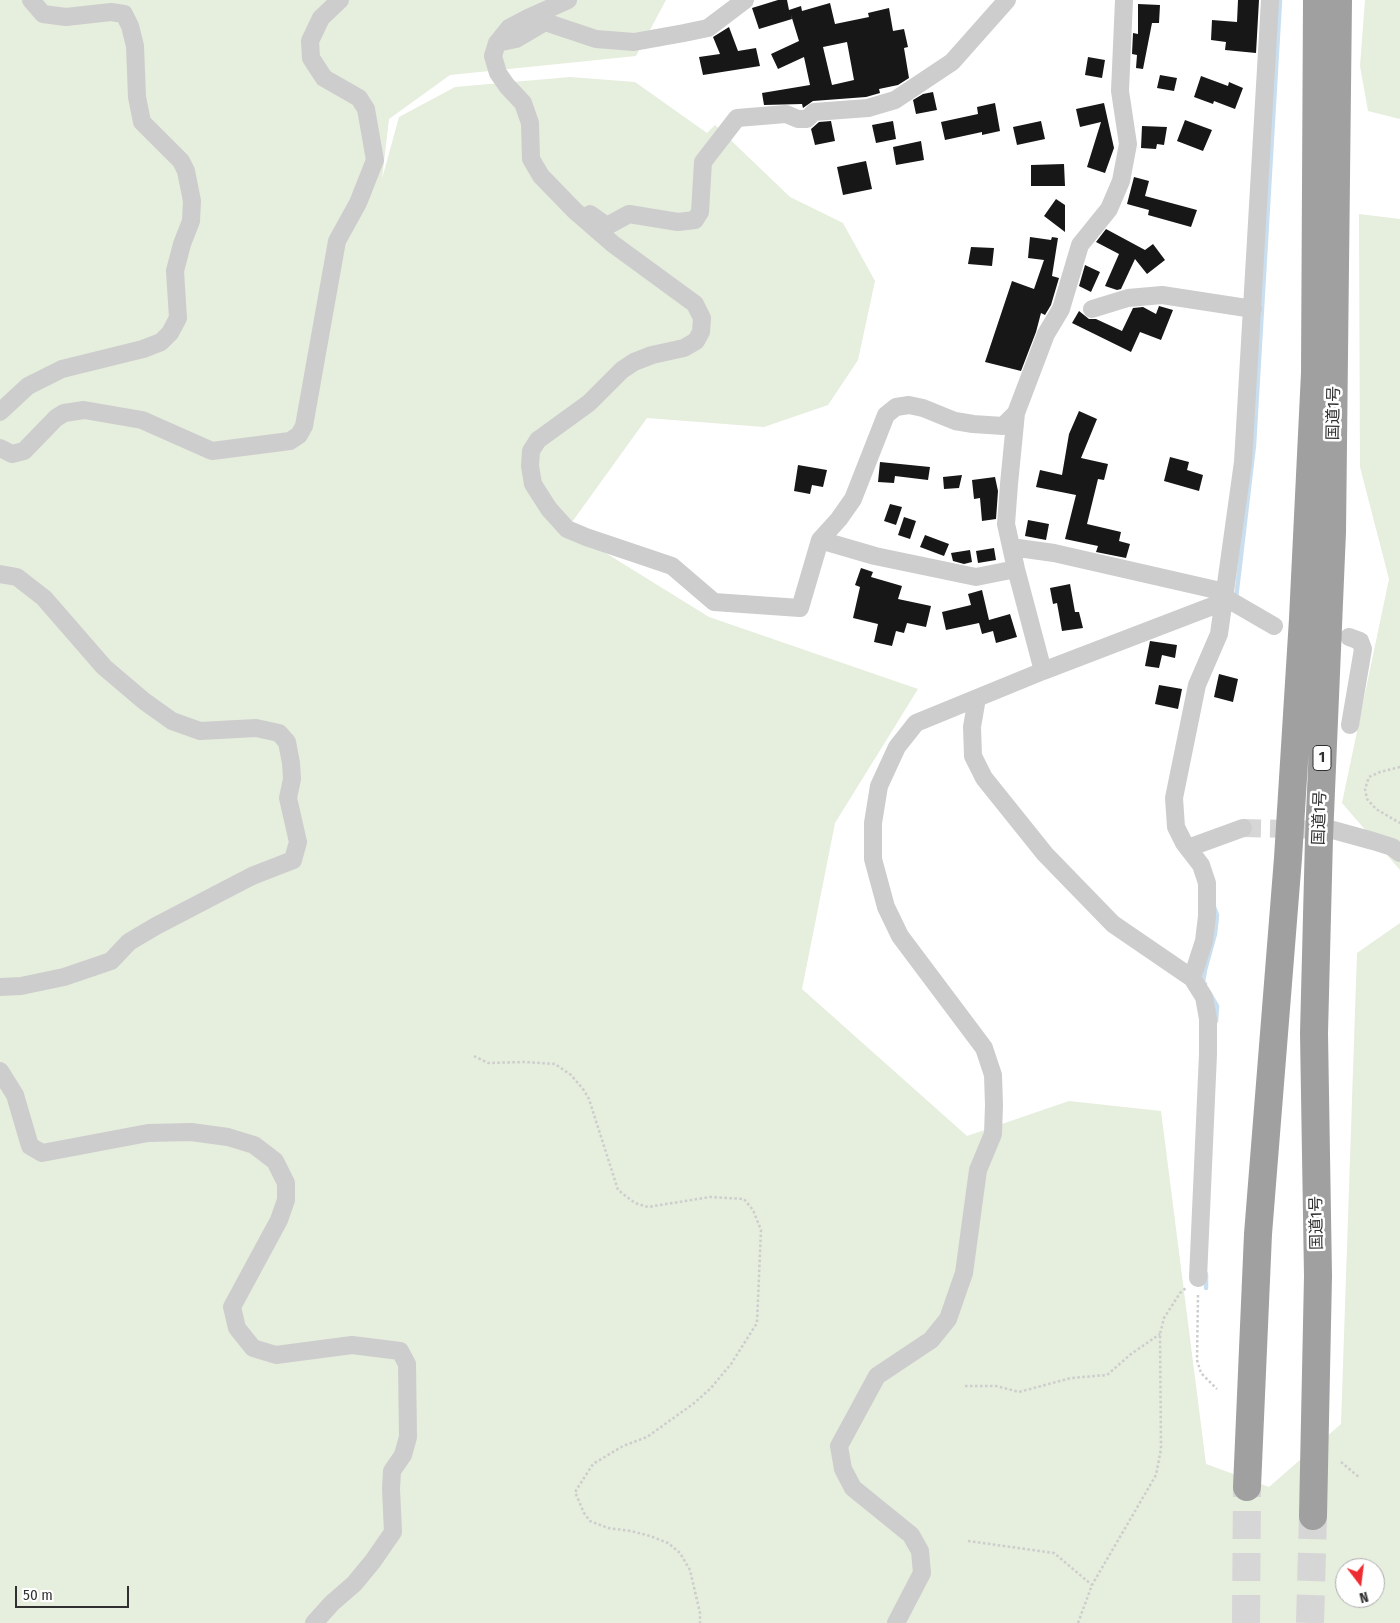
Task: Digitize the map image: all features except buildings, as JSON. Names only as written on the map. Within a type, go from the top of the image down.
[{"type":"highway","name":"国道1号","points":[[1247,1487],[1258,1234],[1288,858],[1303,619],[1314,383],[1317,0]]},
{"type":"highway","name":"国道1号","points":[[1313,1516],[1318,1276],[1314,1032],[1319,838],[1332,522],[1338,0]]},
{"type":"street","points":[[0,412],[28,386],[62,369],[143,350],[161,342],[170,333],[178,318],[175,271],[182,244],[191,221],[192,201],[186,172],[181,160],[142,122],[137,97],[135,46],[130,26],[124,14],[111,12],[66,17],[43,14],[31,0]]},
{"type":"street","points":[[0,448],[12,454],[24,451],[56,418],[64,413],[84,410],[142,420],[212,451],[290,441],[299,435],[304,426],[337,241],[358,203],[375,160],[366,109],[359,98],[324,78],[311,58],[310,41],[321,18],[340,0]]},
{"type":"street","points":[[568,0],[509,28],[497,43],[493,56],[498,73],[522,103],[530,122],[530,159],[541,176],[574,211],[613,244],[695,304],[702,318],[701,332],[696,341],[684,348],[652,355],[634,362],[622,370],[589,403],[538,440],[531,451],[530,466],[533,484],[549,510],[567,529],[672,566],[714,602],[800,608],[820,540],[839,519],[853,499],[886,415],[896,407],[908,405],[916,406],[955,421],[1003,426],[1016,413]]},
{"type":"street","points":[[497,43],[516,39],[545,22],[596,39],[634,42],[708,28],[745,0]]},
{"type":"street","points":[[557,193],[607,226],[629,214],[678,222],[695,220],[700,212],[703,162],[737,118],[786,114],[798,119],[807,119],[814,112],[868,108],[895,100],[952,62],[1007,0]]},
{"type":"street","points":[[1043,671],[1006,524],[1008,484],[1016,413],[1046,334],[1061,309],[1080,246],[1108,209],[1121,182],[1128,144],[1120,91],[1124,0]]},
{"type":"street","points":[[1192,978],[1204,941],[1208,916],[1206,884],[1201,865],[1188,848],[1176,827],[1174,798],[1197,685],[1219,634],[1243,462],[1270,0]]},
{"type":"street","points":[[1092,309],[1128,298],[1162,295],[1253,309]]},
{"type":"street","points":[[820,540],[875,556],[976,577],[1016,569]]},
{"type":"street","points":[[1011,547],[1054,553],[1224,597],[1274,626]]},
{"type":"street","points":[[0,574],[17,576],[44,598],[104,667],[144,702],[172,720],[200,730],[256,728],[279,733],[287,742],[291,763],[292,779],[288,798],[298,842],[292,860],[252,876],[156,926],[129,942],[111,961],[64,977],[21,986],[0,987]]},
{"type":"street","points":[[896,1623],[922,1573],[920,1551],[911,1535],[853,1488],[843,1469],[840,1446],[876,1376],[931,1340],[948,1319],[964,1273],[978,1170],[993,1134],[994,1105],[993,1076],[984,1048],[900,936],[886,907],[873,859],[873,823],[880,786],[897,747],[916,723],[1224,597]]},
{"type":"street","points":[[1349,637],[1360,641],[1363,649],[1350,725]]},
{"type":"street","points":[[977,698],[972,727],[974,756],[984,778],[1045,854],[1112,924],[1192,978],[1204,997],[1208,1019],[1208,1054],[1198,1278]]},
{"type":"street","points":[[1188,848],[1242,828]]},
{"type":"street","points":[[1333,830],[1373,840],[1400,853]]},
{"type":"street","points":[[0,1071],[15,1094],[30,1146],[42,1153],[148,1133],[192,1132],[228,1137],[254,1145],[275,1160],[286,1183],[286,1200],[279,1220],[232,1307],[237,1328],[253,1348],[276,1355],[352,1345],[400,1351],[407,1364],[408,1438],[403,1455],[392,1471],[393,1532],[354,1584],[332,1603],[314,1623]]},
{"type":"path","points":[[1400,768],[1380,772],[1368,777],[1365,789],[1367,799],[1376,809],[1400,823]]},
{"type":"path","points":[[474,1056],[488,1063],[525,1062],[555,1064],[571,1074],[584,1089],[589,1099],[618,1190],[635,1203],[648,1207],[710,1197],[744,1199],[752,1210],[761,1230],[757,1323],[731,1364],[710,1389],[693,1404],[647,1436],[623,1446],[593,1464],[575,1492],[584,1513],[590,1521],[608,1528],[650,1536],[668,1543],[680,1553],[690,1570],[700,1613],[700,1623]]},
{"type":"path","points":[[1078,1623],[1092,1585],[1156,1475],[1161,1449],[1160,1334],[1164,1318],[1180,1293],[1198,1278]]},
{"type":"path","points":[[1198,1278],[1197,1360],[1201,1373],[1218,1389]]},
{"type":"path","points":[[965,1386],[996,1386],[1019,1392],[1070,1378],[1107,1375],[1131,1354],[1160,1334]]},
{"type":"path","points":[[1341,1462],[1360,1478]]},
{"type":"path","points":[[968,1541],[1054,1553],[1092,1585]]},
{"type":"green space","points":[[0,0],[666,0],[636,56],[450,75],[389,119],[382,179],[399,117],[455,87],[570,77],[635,82],[707,133],[715,125],[790,197],[843,223],[875,281],[858,360],[828,405],[764,427],[647,418],[567,529],[709,617],[918,689],[835,823],[802,989],[967,1136],[1069,1101],[1161,1111],[1206,1464],[1269,1487],[1341,1424],[1357,953],[1400,923],[1400,1623],[0,1623]]},
{"type":"green space","points":[[1365,0],[1400,0],[1400,119],[1368,111],[1360,66]]},
{"type":"green space","points":[[1359,214],[1400,219],[1400,870],[1342,803],[1389,579],[1360,467]]},
{"type":"waterway","points":[[1236,598],[1254,445],[1280,0]]},
{"type":"waterway","points":[[1205,984],[1203,982],[1205,970],[1215,934],[1217,915],[1214,907]]},
{"type":"waterway","points":[[1211,996],[1217,1006],[1216,1021]]},
{"type":"waterway","points":[[1206,1274],[1206,1288]]},
{"type":"tunnel","points":[[1243,828],[1330,830]]},
{"type":"tunnel","points":[[1246,1623],[1247,1487]]},
{"type":"tunnel","points":[[1310,1623],[1313,1516]]}]
